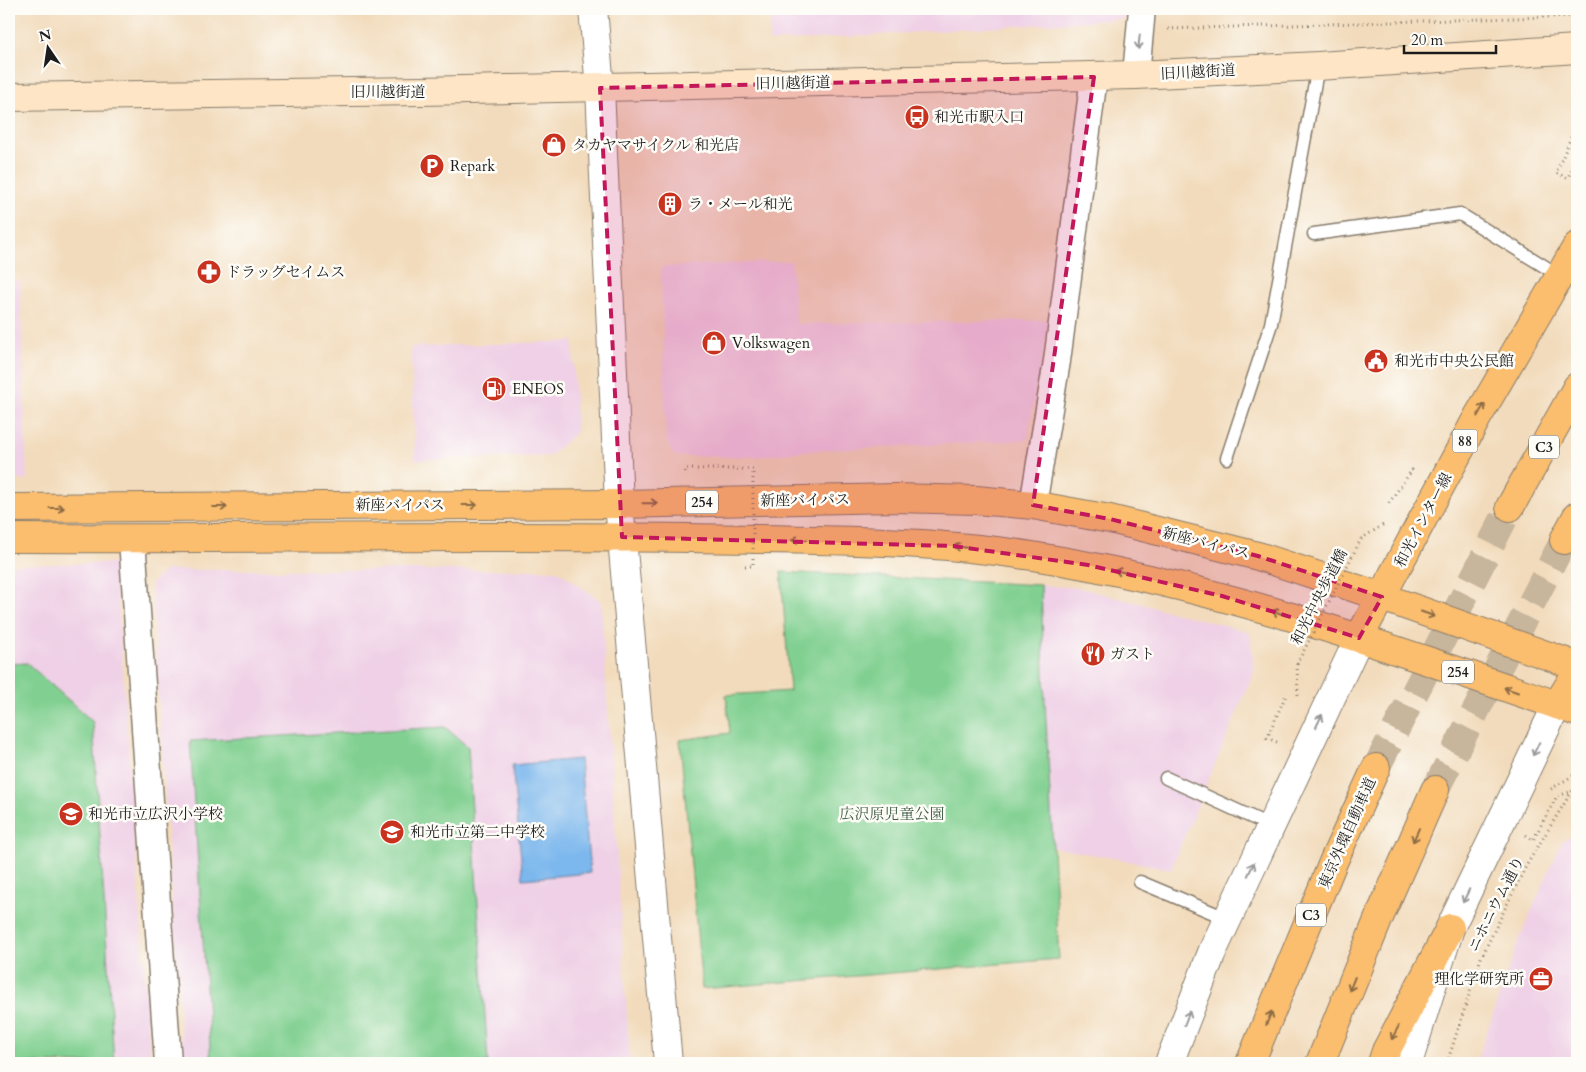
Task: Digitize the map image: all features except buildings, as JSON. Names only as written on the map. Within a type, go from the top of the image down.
[{"type":"main road","name":"旧川越街道","points":[[9,97],[600,88],[1094,77],[1318,66],[1577,49]]},
{"type":"main road","name":"和光インター線","points":[[1359,638],[1477,418],[1577,246]]},
{"type":"main road","name":"C3","points":[[1510,507],[1577,387]]},
{"type":"main road","name":"新座バイパス","points":[[9,508],[619,504],[895,498],[976,500],[1033,505],[1110,519],[1258,556],[1382,597],[1577,666]]},
{"type":"main road","points":[[1564,540],[1577,516]]},
{"type":"main road","name":"254","points":[[9,538],[622,537],[876,542],[952,546],[1088,565],[1222,596],[1359,638],[1567,708]]},
{"type":"main road","points":[[1567,708],[1577,672]]},
{"type":"main road","name":"東京外環自動車道","points":[[1250,1063],[1334,860],[1376,768]]},
{"type":"main road","points":[[1320,1063],[1378,920],[1435,790]]},
{"type":"main road","points":[[1382,1063],[1386,1051],[1450,928]]},
{"type":"street","points":[[593,9],[600,88],[619,504],[668,1063]]},
{"type":"street","points":[[1136,75],[1141,19]]},
{"type":"street","points":[[1033,505],[1057,361],[1094,77]]},
{"type":"street","points":[[132,539],[168,1063]]},
{"type":"street","points":[[1169,1063],[1213,950],[1359,638]]},
{"type":"street","points":[[1408,1063],[1450,928],[1567,708]]},
{"type":"lane","points":[[1226,458],[1271,324],[1318,66]]},
{"type":"lane","points":[[1314,234],[1460,214],[1560,276]]},
{"type":"lane","points":[[1166,778],[1271,826]]},
{"type":"lane","points":[[1140,882],[1228,919]]},
{"type":"path","points":[[1141,19],[1577,16]]},
{"type":"path","points":[[1577,123],[1556,173],[1568,178],[1577,156]]},
{"type":"path","points":[[695,469],[753,469],[753,566],[745,566]]},
{"type":"path","points":[[1389,503],[1409,474]]},
{"type":"path","name":"和光中央歩道橋","points":[[1297,664],[1362,539]]},
{"type":"path","points":[[1282,739],[1280,744],[1267,738],[1286,696]]},
{"type":"path","points":[[1548,791],[1577,772]]},
{"type":"path","points":[[1522,833],[1533,840],[1557,796],[1577,790]]},
{"type":"path","points":[[1572,791],[1577,800]]},
{"type":"path","name":"ニホニウム通り","points":[[1448,1063],[1481,958],[1526,866],[1572,791]]},
{"type":"highlighted area","points":[[1094,77],[1033,505],[1110,519],[1258,556],[1382,597],[1359,638],[1222,596],[1088,565],[953,546],[622,537],[600,88]]},
{"type":"shaded area","points":[[771,9],[1137,9],[1137,18],[769,42]]},
{"type":"shaded area","points":[[791,261],[796,324],[1049,320],[1027,440],[804,451],[757,457],[674,456],[666,439],[661,267]]},
{"type":"shaded area","points":[[9,281],[20,281],[27,480],[9,480]]},
{"type":"shaded area","name":"ENEOS","points":[[573,341],[576,432],[550,456],[415,460],[411,347]]},
{"type":"shaded area","name":"和光市立広沢小学校","points":[[115,563],[151,1063],[9,1063],[9,565]]},
{"type":"shaded area","name":"和光市立第二中学校","points":[[165,570],[557,570],[601,601],[630,1063],[183,1063],[151,584]]},
{"type":"shaded area","points":[[1041,585],[1079,588],[1250,632],[1254,672],[1171,869],[1053,847]]},
{"type":"shaded area","name":"理化学研究所","points":[[1577,833],[1577,1063],[1476,1063],[1520,937],[1562,841]]},
{"type":"green space","name":"広沢原児童公園","points":[[781,572],[1041,585],[1045,703],[1059,959],[702,989],[680,740],[730,733],[726,695],[790,691]]},
{"type":"green space","points":[[27,663],[93,722],[114,1063],[9,1063],[9,664]]},
{"type":"green space","points":[[445,727],[468,747],[488,1063],[211,1063],[190,741]]},
{"type":"water","points":[[580,759],[590,873],[523,879],[512,765]]},
{"type":"tunnel","points":[[1376,768],[1510,507]]},
{"type":"tunnel","points":[[1435,790],[1564,540]]},
{"type":"place","name":"和光市駅入口","points":[[917,117]]},
{"type":"place","name":"タカヤマサイクル 和光店","points":[[554,145]]},
{"type":"place","name":"Repark","points":[[432,166]]},
{"type":"place","name":"ラ・メール和光","points":[[670,204]]},
{"type":"place","name":"ドラッグセイムス","points":[[209,272]]},
{"type":"place","name":"Volkswagen","points":[[714,343]]},
{"type":"place","name":"和光市中央公民館","points":[[1376,361]]},
{"type":"place","name":"ENEOS","points":[[494,389]]},
{"type":"place","name":"ガスト","points":[[1093,654]]},
{"type":"place","name":"和光市立広沢小学校","points":[[71,814]]},
{"type":"place","name":"和光市立第二中学校","points":[[392,832]]},
{"type":"place","name":"理化学研究所","points":[[1541,979]]}]
